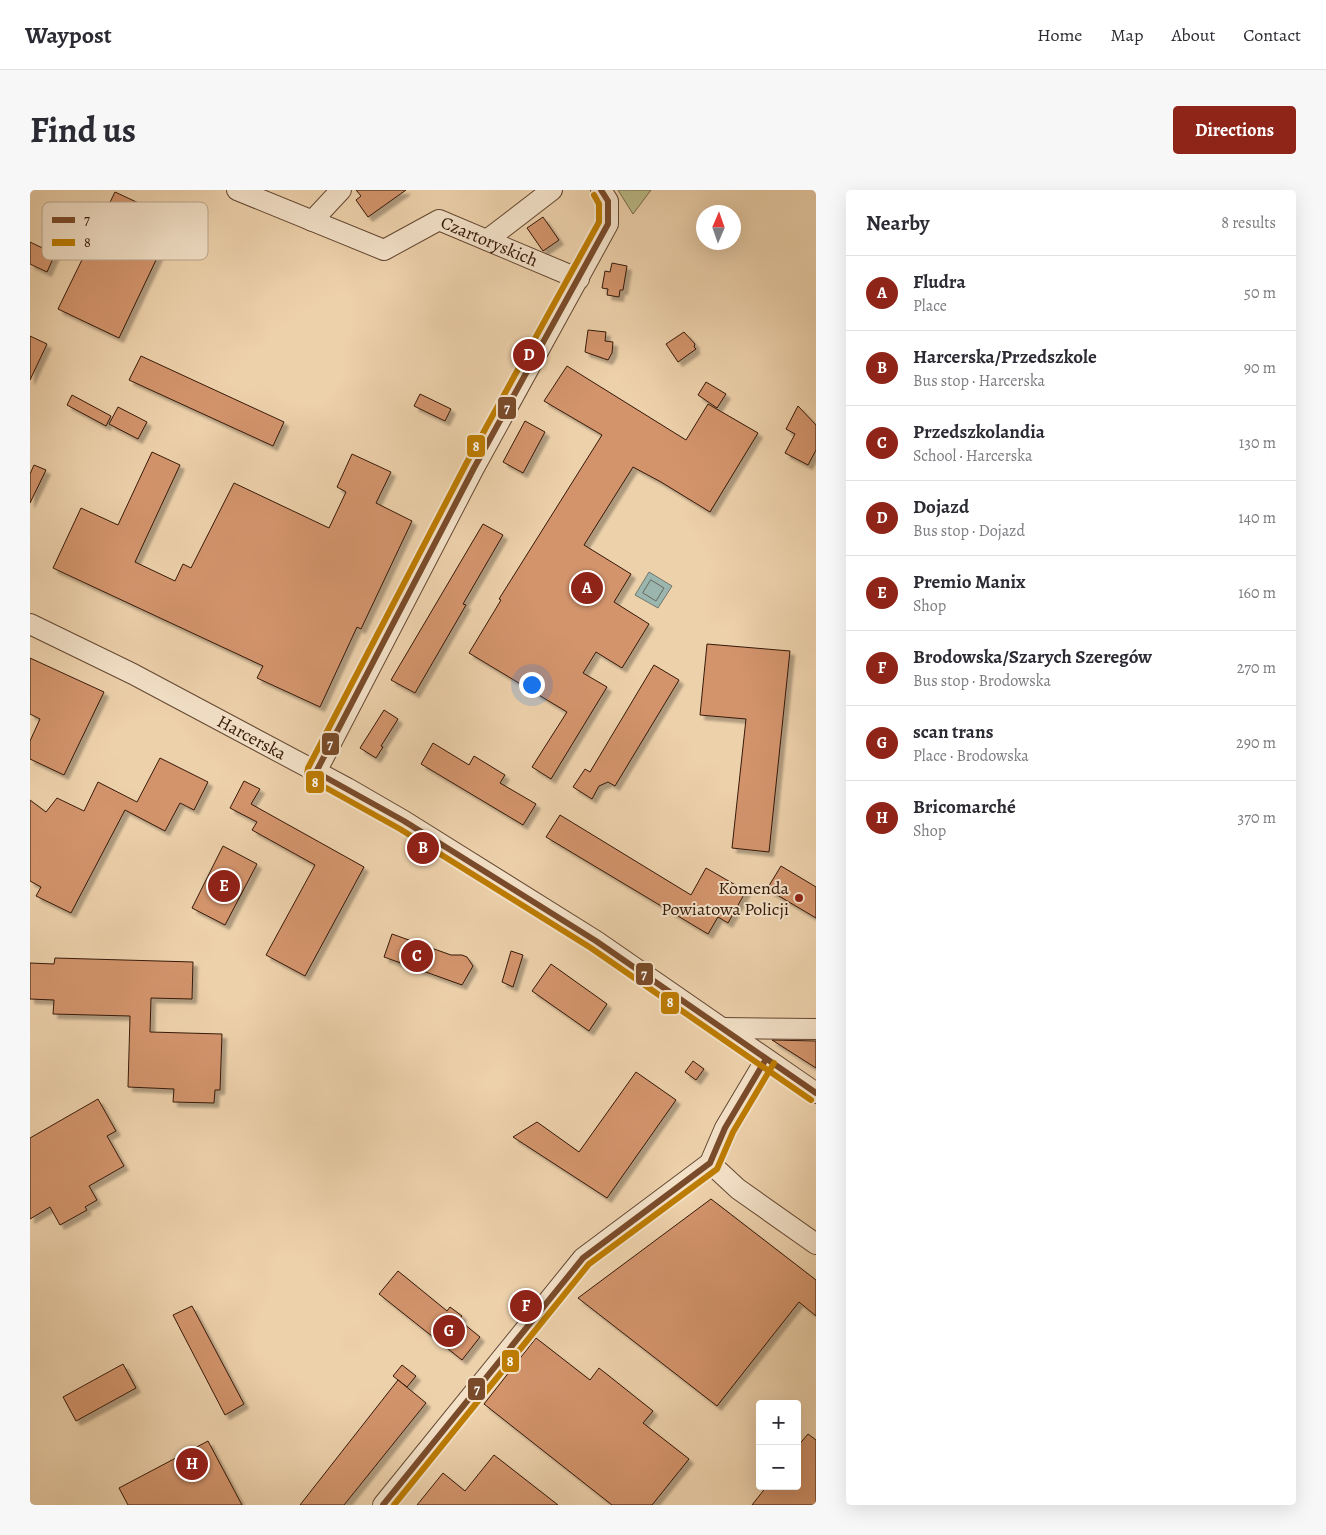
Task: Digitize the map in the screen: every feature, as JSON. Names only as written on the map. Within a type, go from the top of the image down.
[{"type":"street","name":"Czartoryskich","points":[[237,190],[384,250],[439,220],[578,279]]},
{"type":"street","points":[[312,221],[340,190]]},
{"type":"street","points":[[486,240],[552,190]]},
{"type":"street","points":[[316,772],[474,468],[608,224],[604,196]]},
{"type":"street","name":"Harcerska","points":[[30,624],[133,674],[404,821],[596,941],[816,1093]]},
{"type":"street","points":[[722,1028],[816,1029]]},
{"type":"street","points":[[383,1505],[583,1258],[710,1163],[725,1128],[766,1059]]},
{"type":"street","points":[[710,1163],[738,1189],[816,1244]]},
{"type":"green space","points":[[618,190],[651,190],[633,214]]},
{"type":"water","points":[[649,572],[672,586],[658,608],[635,595]]},
{"type":"building","points":[[356,190],[406,190],[368,217],[356,200],[361,196]]},
{"type":"building","points":[[115,192],[136,202],[110,202]]},
{"type":"building","points":[[543,217],[559,240],[543,251],[527,228]]},
{"type":"building","points":[[30,242],[42,248],[42,260],[52,260],[47,272],[30,264]]},
{"type":"building","points":[[82,260],[156,260],[119,338],[58,309]]},
{"type":"building","points":[[612,263],[627,266],[623,290],[620,290],[619,297],[607,295],[608,289],[602,288],[605,271],[610,272]]},
{"type":"building","points":[[588,330],[606,332],[605,341],[613,342],[612,353],[608,360],[585,352]]},
{"type":"building","points":[[684,332],[695,344],[694,347],[696,349],[678,362],[666,344]]},
{"type":"building","points":[[30,336],[47,344],[30,380]]},
{"type":"building","points":[[141,356],[284,422],[273,446],[129,380]]},
{"type":"building","points":[[567,366],[686,440],[708,404],[758,433],[710,512],[633,467],[584,545],[631,574],[614,602],[649,624],[622,668],[596,652],[583,673],[607,687],[551,779],[532,767],[567,712],[469,653],[501,600],[499,599],[602,435],[544,401]]},
{"type":"building","points":[[706,382],[726,394],[717,408],[698,395]]},
{"type":"building","points":[[420,394],[451,409],[445,421],[414,406]]},
{"type":"building","points":[[72,395],[111,416],[106,426],[67,405]]},
{"type":"building","points":[[798,406],[816,425],[816,450],[808,465],[785,453],[795,434],[786,429]]},
{"type":"building","points":[[118,407],[147,422],[138,439],[109,424]]},
{"type":"building","points":[[525,421],[545,432],[523,473],[503,462]]},
{"type":"building","points":[[152,452],[180,465],[135,562],[175,581],[183,564],[191,568],[234,483],[329,528],[346,492],[337,487],[352,454],[391,472],[376,503],[412,521],[361,629],[357,627],[320,707],[257,678],[263,666],[53,568],[81,508],[118,525]]},
{"type":"building","points":[[34,465],[46,470],[30,503],[30,474]]},
{"type":"building","points":[[483,524],[503,535],[463,604],[466,605],[415,693],[391,680]]},
{"type":"building","points":[[707,644],[790,651],[769,852],[732,848],[746,719],[700,715]]},
{"type":"building","points":[[30,658],[104,692],[64,775],[30,759],[30,741],[40,719],[30,714]]},
{"type":"building","points":[[654,665],[679,680],[615,786],[608,782],[599,786],[592,799],[573,787],[585,769],[590,772]]},
{"type":"building","points":[[384,710],[398,719],[381,746],[383,747],[376,758],[360,748]]},
{"type":"building","points":[[433,743],[469,765],[474,756],[505,775],[500,783],[536,804],[523,825],[421,764]]},
{"type":"building","points":[[160,758],[208,782],[194,810],[180,803],[165,831],[125,810],[71,913],[36,896],[41,887],[30,881],[30,800],[46,812],[57,798],[84,811],[98,782],[137,802]]},
{"type":"building","points":[[244,781],[260,789],[251,804],[364,867],[305,976],[266,955],[315,865],[252,830],[257,822],[230,808]]},
{"type":"building","points":[[560,815],[691,895],[706,868],[746,891],[728,923],[718,917],[708,934],[546,837]]},
{"type":"building","points":[[223,846],[257,864],[225,925],[192,908]]},
{"type":"building","name":"Komenda Powiatowa Policji","points":[[781,866],[816,887],[816,918],[767,889]]},
{"type":"building","points":[[392,934],[451,955],[462,955],[467,957],[473,966],[462,985],[384,957]]},
{"type":"building","points":[[511,951],[523,955],[513,987],[502,982]]},
{"type":"building","points":[[55,958],[193,962],[192,999],[151,998],[150,1032],[222,1034],[220,1090],[215,1090],[214,1103],[173,1102],[174,1089],[128,1087],[130,1016],[53,1014],[54,1000],[30,999],[30,963],[54,964]]},
{"type":"building","points":[[551,964],[607,1004],[589,1031],[532,991]]},
{"type":"building","points":[[772,1040],[816,1041],[816,1068]]},
{"type":"building","points":[[693,1061],[704,1069],[696,1080],[685,1072]]},
{"type":"building","points":[[636,1072],[676,1100],[607,1198],[513,1137],[537,1122],[579,1152]]},
{"type":"building","points":[[98,1099],[116,1131],[107,1136],[124,1166],[89,1186],[97,1200],[85,1207],[87,1210],[60,1225],[50,1207],[30,1219],[30,1138]]},
{"type":"building","points":[[711,1199],[816,1280],[816,1316],[799,1302],[717,1406],[578,1298]]},
{"type":"building","points":[[398,1271],[447,1311],[450,1307],[462,1316],[459,1320],[480,1337],[462,1360],[379,1294]]},
{"type":"building","points":[[192,1306],[244,1404],[225,1415],[173,1315]]},
{"type":"building","points":[[536,1338],[590,1380],[599,1368],[653,1411],[643,1423],[689,1459],[652,1505],[612,1505],[484,1404]]},
{"type":"building","points":[[123,1364],[136,1388],[76,1421],[63,1397]]},
{"type":"building","points":[[402,1365],[416,1376],[407,1387],[393,1376]]},
{"type":"building","points":[[398,1380],[426,1403],[344,1505],[300,1505]]},
{"type":"building","points":[[808,1434],[816,1440],[816,1505],[752,1505],[764,1490],[801,1490],[801,1442]]},
{"type":"building","points":[[208,1441],[242,1505],[128,1505],[119,1488]]},
{"type":"building","points":[[494,1455],[558,1505],[417,1505],[443,1473],[465,1491]]},
{"type":"transit line","name":"7","points":[[601,190],[608,201],[608,224],[474,468],[316,772],[404,821],[596,941],[816,1093]]},
{"type":"transit line","name":"8","points":[[594,195],[599,204],[599,222],[466,464],[308,768],[307,774],[312,780],[400,829],[591,948],[811,1100]]},
{"type":"transit line","name":"7","points":[[383,1505],[583,1258],[710,1163],[725,1128],[766,1059]]},
{"type":"transit line","name":"8","points":[[394,1505],[589,1264],[717,1169],[733,1132],[774,1063]]},
{"type":"place","name":"Dojazd","points":[[529,355]]},
{"type":"place","name":"Fludra","points":[[587,588]]},
{"type":"place","name":"Harcerska/Przedszkole","points":[[423,848]]},
{"type":"place","name":"Premio Manix","points":[[224,886]]},
{"type":"place","name":"Komenda Powiatowa Policji","points":[[799,898]]},
{"type":"place","name":"Przedszkolandia","points":[[417,956]]},
{"type":"place","name":"Brodowska/Szarych Szeregów","points":[[526,1306]]},
{"type":"place","name":"scan trans","points":[[449,1331]]},
{"type":"place","name":"Bricomarché","points":[[192,1464]]}]
